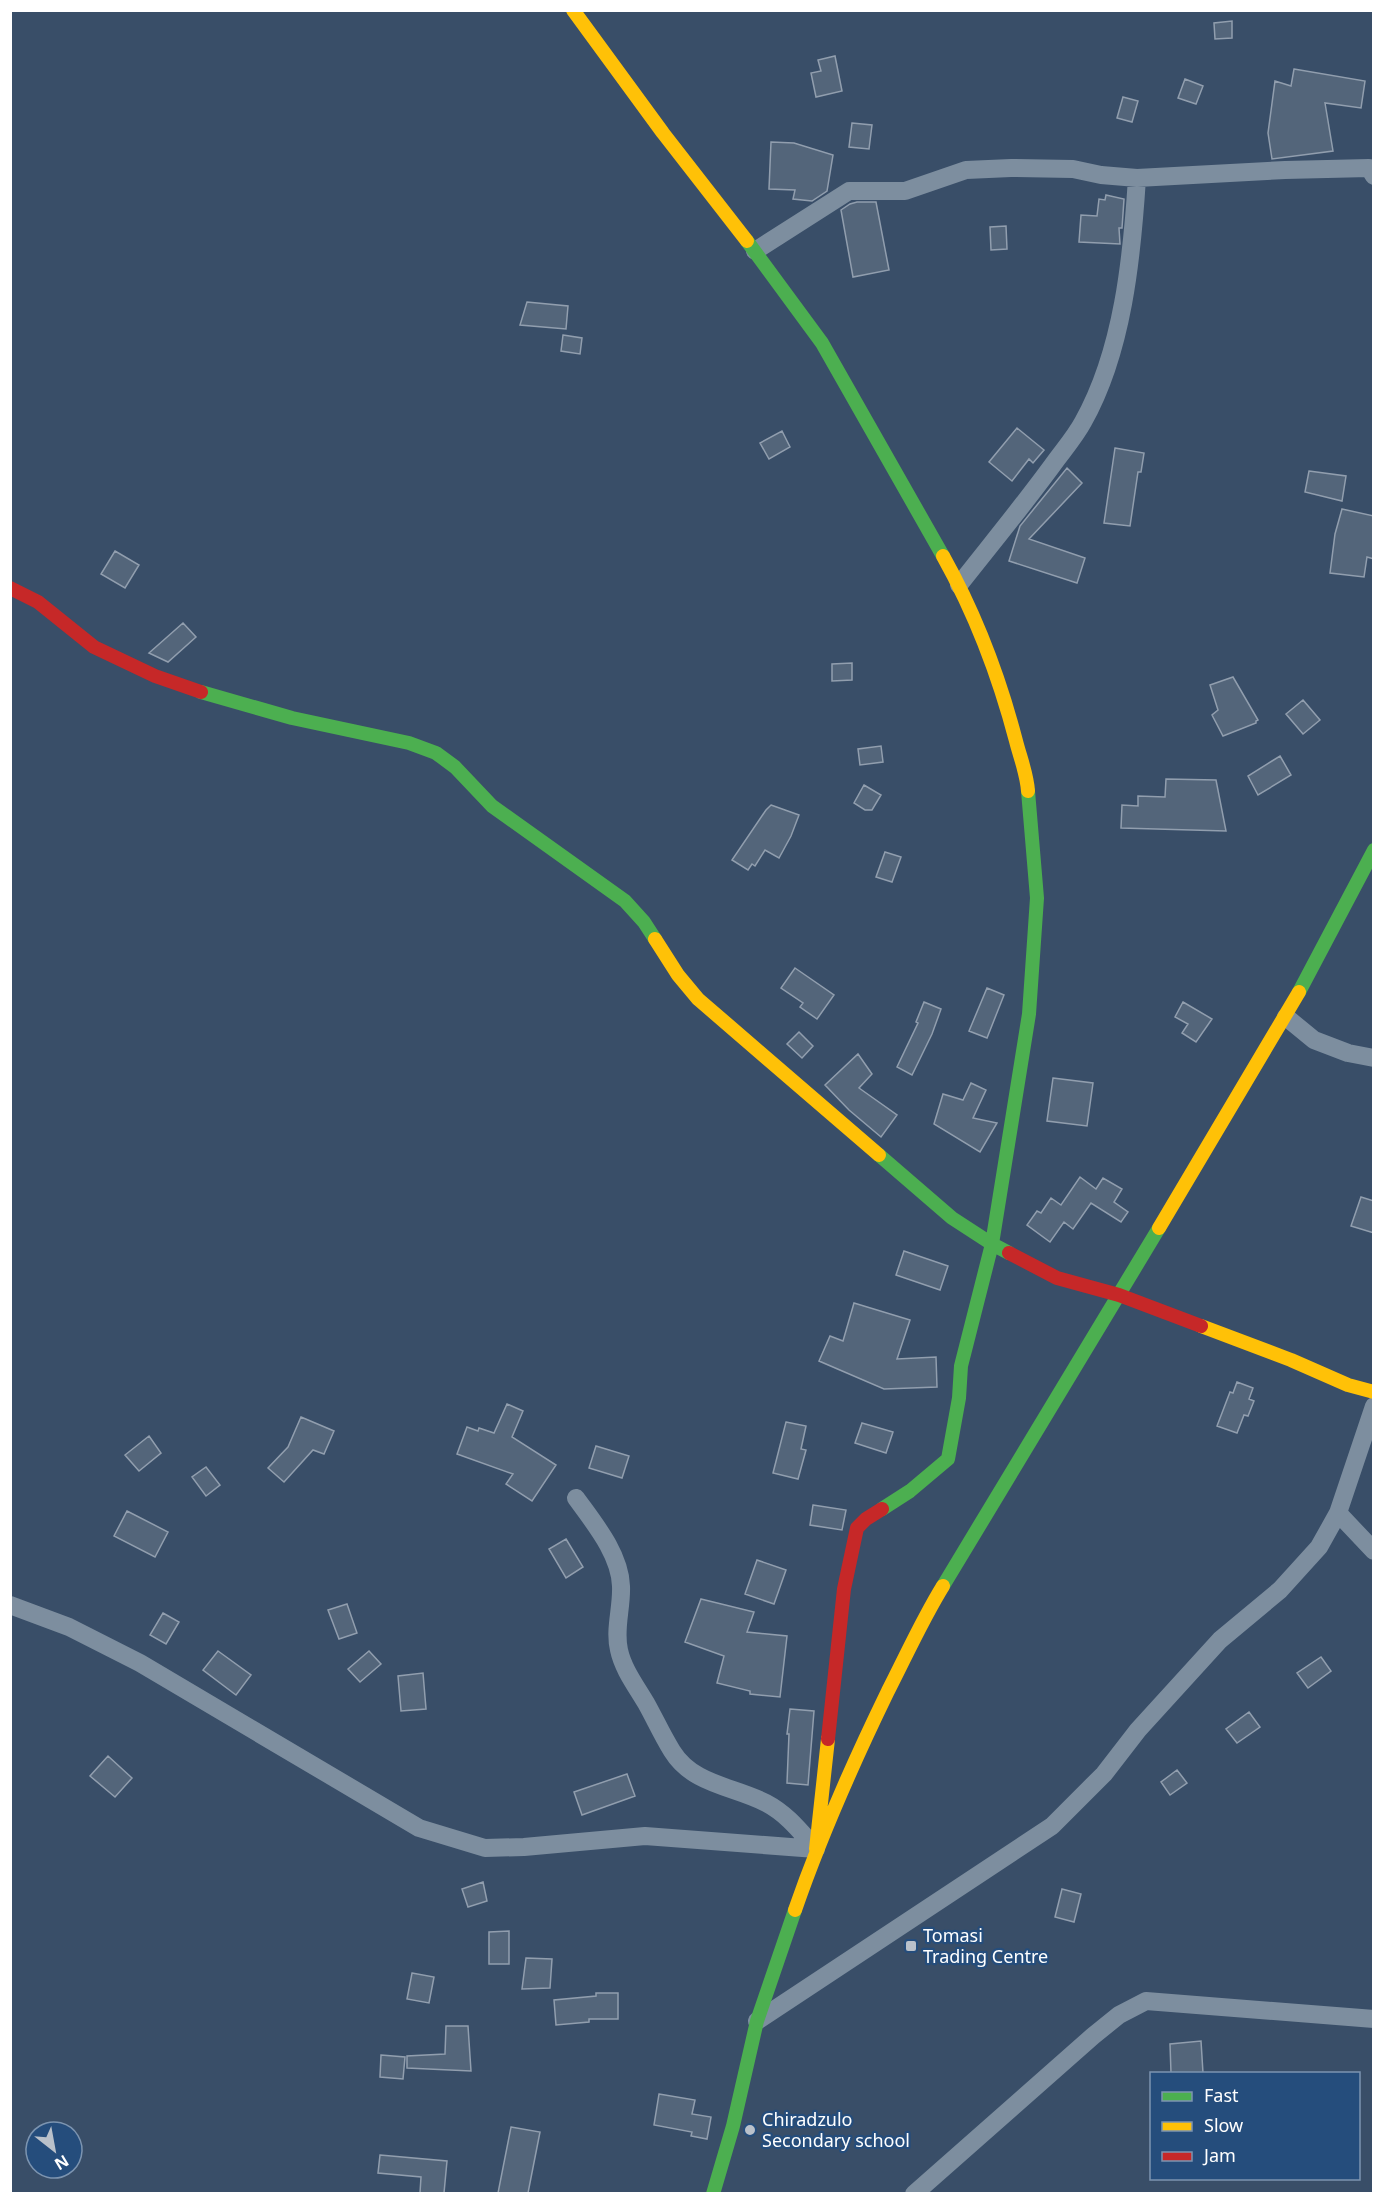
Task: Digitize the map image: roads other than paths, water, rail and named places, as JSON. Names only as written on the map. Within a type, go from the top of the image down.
[{"type":"street","points":[[573,10],[663,133],[755,250],[822,343],[959,585],[983,638],[1004,696],[1028,786],[1037,897],[1029,1014],[992,1244],[961,1366],[948,1459],[910,1491],[866,1519],[857,1528],[844,1589],[816,1849]]},
{"type":"street","points":[[755,250],[849,191],[905,191],[966,170],[1073,169],[1101,175],[1137,178],[1369,168],[1374,176]]},
{"type":"street","points":[[959,585],[1047,474],[1077,431],[1101,383],[1119,322],[1134,227],[1137,178]]},
{"type":"street","points":[[10,588],[38,603],[94,646],[155,676],[194,690],[292,718],[409,743],[436,753],[455,767],[492,806],[625,901],[644,922],[678,975],[698,999],[952,1218],[992,1244],[1057,1278],[1119,1295],[1291,1360],[1348,1385],[1374,1392]]},
{"type":"street","points":[[713,2193],[733,2126],[757,2021],[816,1849],[872,1724],[927,1612],[1286,1017],[1374,850]]},
{"type":"street","points":[[1286,1017],[1314,1040],[1348,1053],[1374,1058]]},
{"type":"street","points":[[757,2021],[1052,1826],[1104,1774],[1138,1730],[1220,1640],[1280,1590],[1319,1547],[1338,1513],[1374,1406]]},
{"type":"street","points":[[576,1498],[612,1553],[619,1571],[621,1587],[617,1632],[619,1650],[627,1671],[673,1752],[695,1774],[708,1782],[741,1792],[786,1814],[816,1849]]},
{"type":"street","points":[[1338,1513],[1374,1551]]},
{"type":"street","points":[[10,1605],[69,1627],[140,1663],[419,1828],[485,1848],[524,1847],[645,1836],[816,1849]]},
{"type":"street","points":[[914,2193],[1085,2042],[1119,2014],[1146,2001],[1182,2002],[1374,2019]]},
{"type":"place","name":"Tomasi Trading Centre","points":[[911,1946]]},
{"type":"place","name":"Chiradzulo Secondary school","points":[[750,2130]]}]
